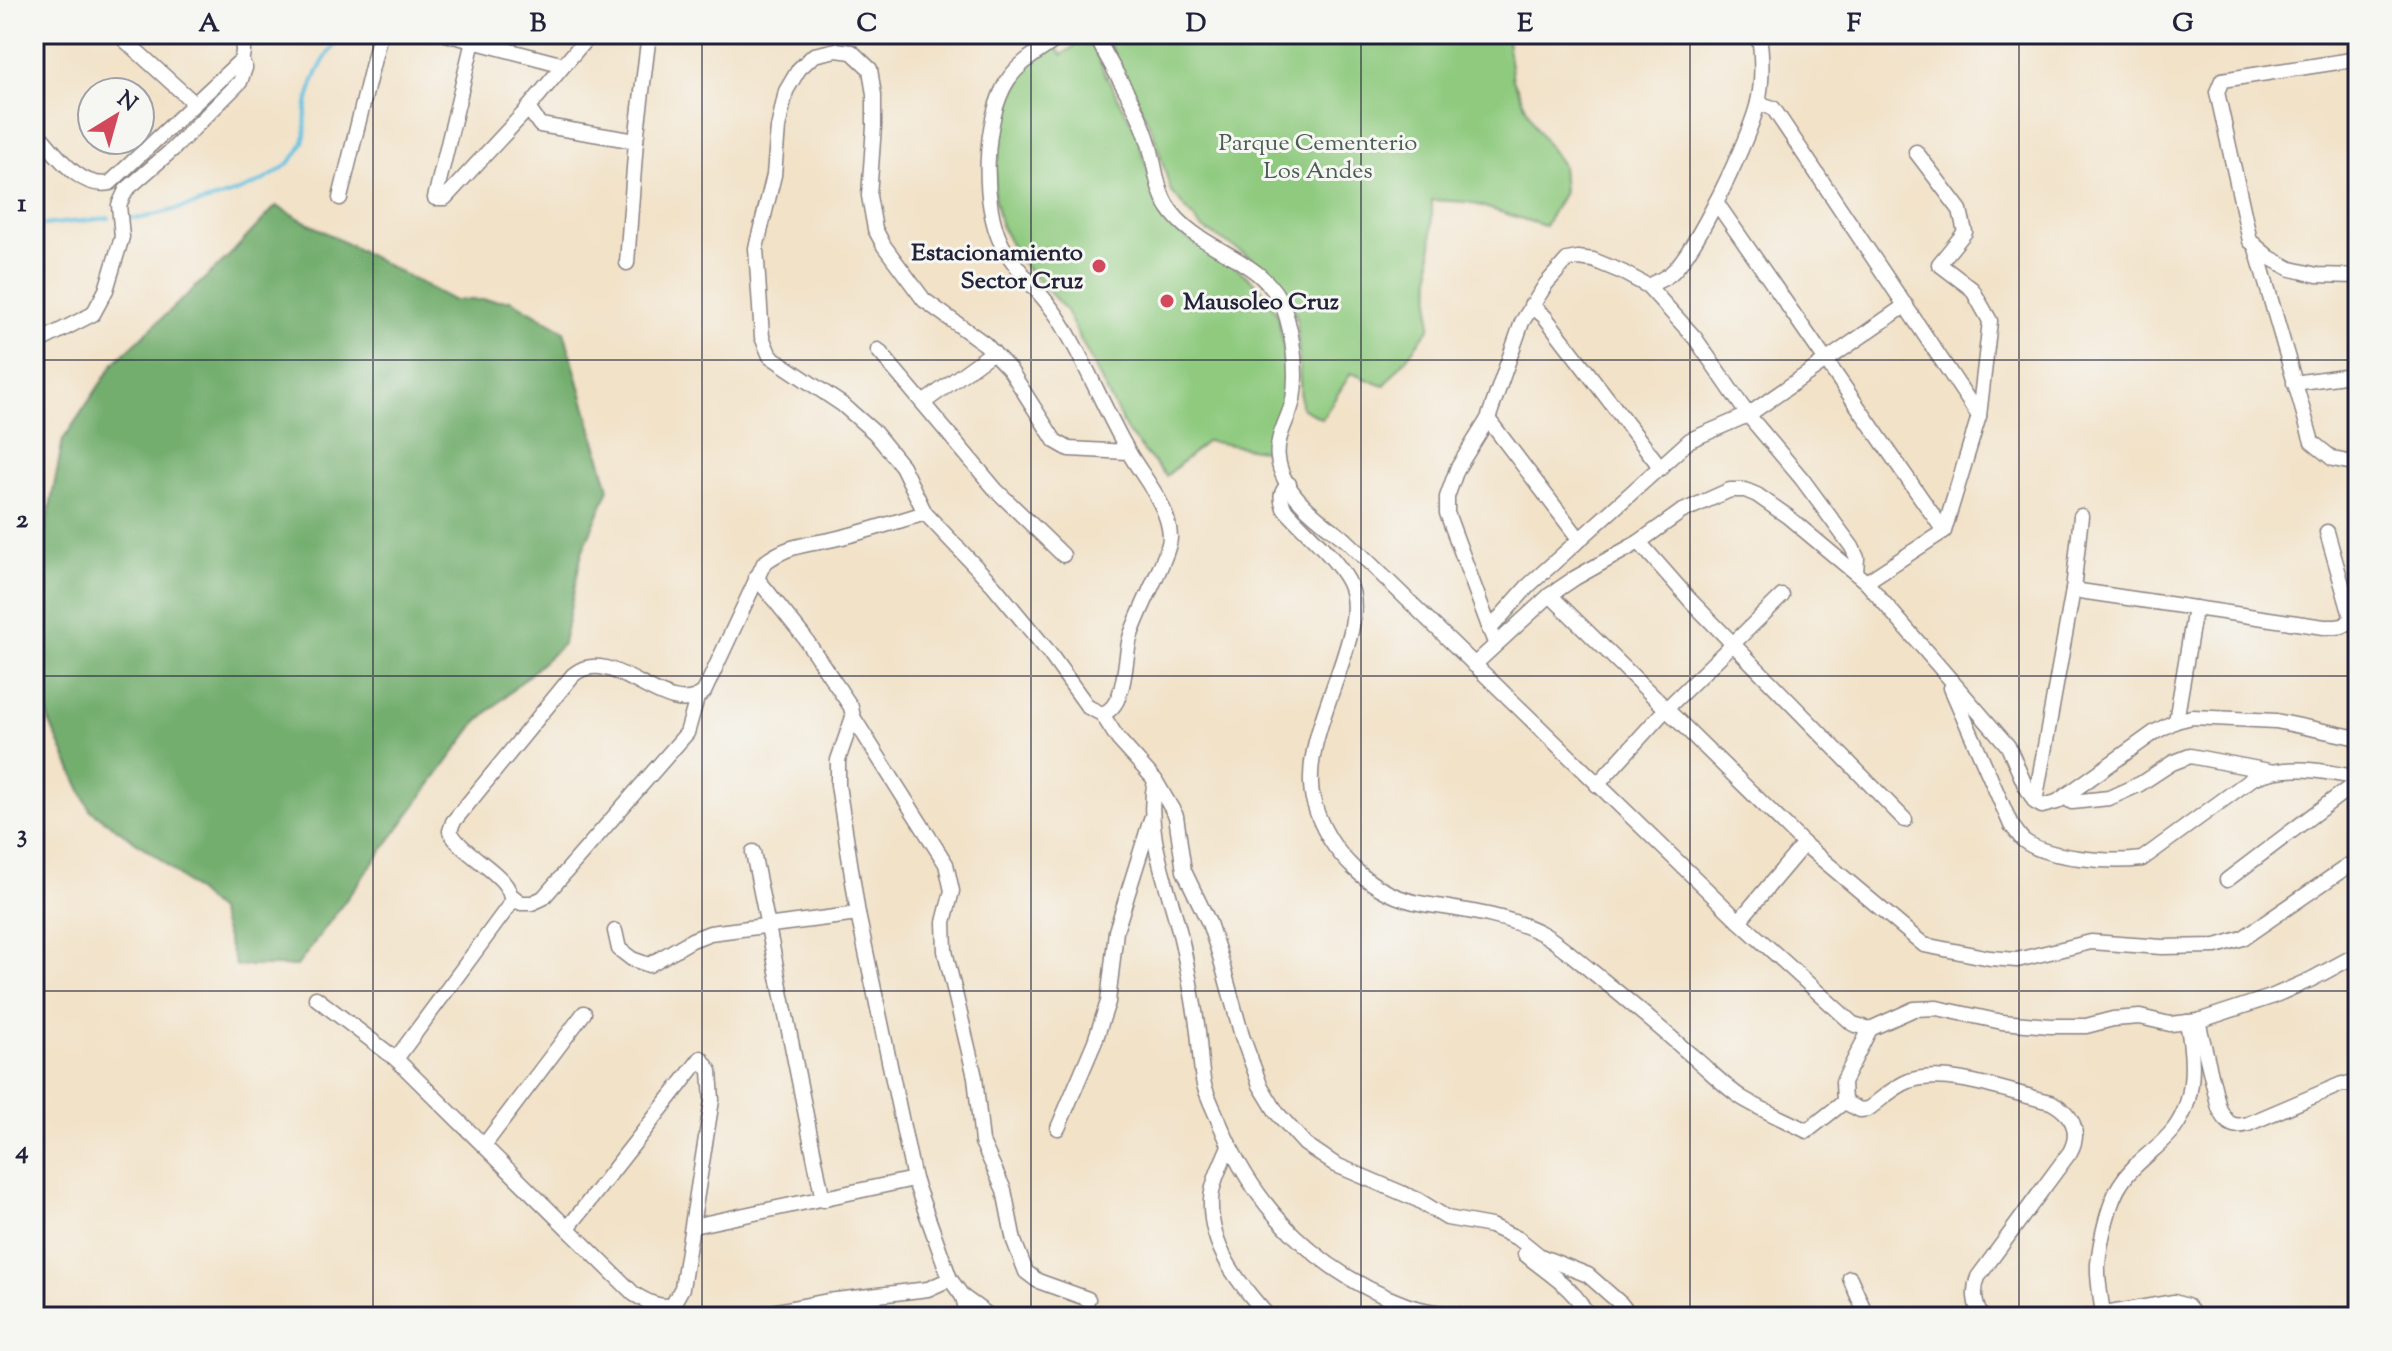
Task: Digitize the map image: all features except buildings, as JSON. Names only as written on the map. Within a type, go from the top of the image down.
[{"type":"street","points":[[118,34],[194,103]]},
{"type":"street","points":[[34,129],[86,182],[98,186],[110,183],[241,60],[243,43],[236,34]]},
{"type":"street","points":[[340,198],[380,34]]},
{"type":"street","points":[[446,34],[564,65]]},
{"type":"street","points":[[473,41],[435,198],[445,198],[528,108],[590,34]]},
{"type":"street","points":[[627,263],[636,141],[649,34]]},
{"type":"street","points":[[1064,34],[1009,78],[999,98],[991,140],[989,202],[1002,243],[1024,277],[1050,304],[1168,522],[1171,541],[1135,619],[1114,706],[1102,714]]},
{"type":"street","points":[[1095,34],[1147,135],[1167,206],[1193,234],[1250,267],[1270,285],[1284,309],[1291,345],[1294,389],[1293,402],[1281,433],[1278,457],[1298,498],[1346,540],[1739,921],[1837,1011],[1853,1024],[1870,1029]]},
{"type":"street","points":[[1648,286],[1670,274],[1690,248],[1716,202],[1742,145],[1758,103],[1762,55],[1759,34]]},
{"type":"street","points":[[1128,452],[1069,449],[1055,441],[1010,370],[964,328],[924,300],[875,229],[869,196],[874,126],[870,69],[852,52],[836,50],[814,55],[799,69],[786,91],[778,128],[774,175],[756,248],[762,337],[770,356],[843,405],[875,433],[902,466],[925,513],[994,586],[1047,650],[1088,707],[1102,714],[1118,739],[1155,780],[1176,816],[1184,871],[1219,953],[1242,1036],[1260,1085],[1277,1113],[1305,1144],[1336,1165],[1418,1200],[1447,1218],[1491,1226],[1519,1239],[1540,1256],[1588,1275],[1631,1317]]},
{"type":"street","points":[[2358,59],[2222,80],[2217,92],[2250,241],[2270,258],[2291,269],[2317,275],[2358,276]]},
{"type":"street","points":[[34,348],[42,340],[93,314],[106,290],[122,237],[119,205],[122,197],[129,186],[172,150],[240,82],[245,68],[241,60]]},
{"type":"street","points":[[1758,103],[1773,108],[1979,416]]},
{"type":"street","points":[[528,108],[540,125],[636,141]]},
{"type":"street","points":[[1861,577],[1944,531],[1979,416],[1990,321],[1972,289],[1939,264],[1965,232],[1960,210],[1916,152]]},
{"type":"street","points":[[1716,202],[1944,531]]},
{"type":"street","points":[[2254,244],[2312,442],[2333,459],[2358,464]]},
{"type":"street","points":[[1492,637],[1447,513],[1447,497],[1457,469],[1488,419],[1515,340],[1531,305],[1559,267],[1567,260],[1578,258],[1608,266],[1648,286],[1695,338],[1748,415],[1802,479],[1852,547],[1861,577]]},
{"type":"street","points":[[1531,305],[1545,317],[1661,468]]},
{"type":"street","points":[[1474,665],[1528,586],[1690,440],[1748,415],[1906,305]]},
{"type":"street","points":[[878,350],[996,490],[1063,555]]},
{"type":"street","points":[[923,403],[993,352]]},
{"type":"street","points":[[2294,383],[2358,374]]},
{"type":"street","points":[[1488,419],[1580,540]]},
{"type":"street","points":[[1289,484],[1280,498],[1284,508],[1333,562],[1348,582],[1353,595],[1353,628],[1323,715],[1312,759],[1310,786],[1314,805],[1327,835],[1344,861],[1355,871],[1405,899],[1483,913],[1541,933],[1635,1006],[1741,1097],[1807,1131],[1844,1102]]},
{"type":"street","points":[[1492,637],[1550,595],[1639,542],[1681,512],[1730,490],[1745,490],[1772,505],[1861,577],[2008,746],[2035,802],[2042,806],[2065,797],[2155,732],[2192,717],[2276,721],[2358,738]]},
{"type":"street","points":[[697,698],[687,733],[543,898],[532,903],[521,903],[512,896],[507,886],[461,846],[450,831],[453,822],[580,670],[593,667],[609,669],[672,698],[690,701],[697,698],[704,692],[764,563],[803,543],[832,539],[925,513]]},
{"type":"street","points":[[2035,802],[2073,590],[2081,516]]},
{"type":"street","points":[[2073,590],[2324,627],[2345,626],[2351,616],[2327,532]]},
{"type":"street","points":[[1639,542],[1690,600],[1905,820]]},
{"type":"street","points":[[756,577],[804,637],[844,696],[853,717],[946,864],[952,891],[944,922],[945,951],[975,1077],[982,1142],[1004,1190],[1014,1241],[1026,1272],[1038,1281],[1088,1299]]},
{"type":"street","points":[[1550,595],[1804,844],[1924,945],[2017,960],[2091,942],[2162,947],[2216,946],[2243,938],[2358,859]]},
{"type":"street","points":[[1597,785],[1666,709],[1782,596]]},
{"type":"street","points":[[2176,721],[2195,608]]},
{"type":"street","points":[[1943,669],[2011,825],[2024,840],[2049,853],[2124,861],[2142,859],[2253,778],[2270,771],[2286,768],[2330,772],[2358,780]]},
{"type":"street","points":[[853,717],[838,760],[838,785],[858,914],[914,1179],[950,1279],[963,1297],[991,1317]]},
{"type":"street","points":[[2065,797],[2072,802],[2109,798],[2190,756],[2270,771]]},
{"type":"street","points":[[1155,780],[1152,815],[1164,882],[1182,943],[1197,1021],[1204,1086],[1229,1146],[1251,1186],[1269,1211],[1304,1246],[1353,1280],[1407,1305],[1435,1313],[1472,1317]]},
{"type":"street","points":[[2227,880],[2358,780]]},
{"type":"street","points":[[1058,1128],[1108,1002],[1116,931],[1152,815]]},
{"type":"street","points":[[1739,921],[1804,844]]},
{"type":"street","points":[[753,852],[823,1200]]},
{"type":"street","points":[[396,1059],[505,914],[512,896]]},
{"type":"street","points":[[615,931],[619,949],[632,959],[649,965],[710,933],[858,914]]},
{"type":"street","points":[[1844,1102],[1843,1082],[1870,1029],[1914,1009],[1937,1008],[2002,1022],[2050,1026],[2086,1026],[2113,1019],[2140,1017],[2170,1024],[2192,1022],[2271,997],[2358,954]]},
{"type":"street","points":[[316,998],[396,1059],[634,1294],[652,1305],[663,1307],[672,1306],[682,1288],[693,1226],[712,1100],[710,1071],[701,1058],[568,1228]]},
{"type":"street","points":[[485,1144],[584,1013]]},
{"type":"street","points":[[2192,1022],[2219,1108],[2226,1122],[2233,1126],[2248,1124],[2342,1084],[2353,1085],[2358,1094]]},
{"type":"street","points":[[2103,1314],[2098,1266],[2116,1193],[2129,1173],[2174,1129],[2185,1108],[2193,1068],[2192,1022]]},
{"type":"street","points":[[1844,1102],[1860,1110],[1868,1109],[1895,1088],[1910,1081],[1934,1077],[1955,1079],[2051,1102],[2070,1115],[2075,1137],[2070,1152],[1974,1286],[1977,1308],[1982,1317]]},
{"type":"street","points":[[1229,1146],[1211,1199],[1213,1220],[1221,1251],[1232,1271],[1269,1317]]},
{"type":"street","points":[[693,1226],[914,1179]]},
{"type":"street","points":[[1509,1236],[1523,1253],[1580,1300],[1588,1317]]},
{"type":"street","points":[[1850,1278],[1867,1317]]},
{"type":"street","points":[[746,1317],[828,1301],[928,1289],[950,1279]]},
{"type":"street","points":[[963,1297],[968,1317]]},
{"type":"street","points":[[2087,1317],[2174,1302],[2187,1306],[2196,1317]]},
{"type":"green space","name":"Parque Cementerio Los Andes","points":[[1106,34],[1506,34],[1513,80],[1536,128],[1562,165],[1564,192],[1545,226],[1468,202],[1432,200],[1430,328],[1384,386],[1351,373],[1322,419],[1301,408],[1297,318],[1288,295],[1251,258],[1201,227],[1171,191],[1153,132]]},
{"type":"green space","name":"Parque Cementerio Los Andes","points":[[1088,36],[1134,127],[1163,219],[1188,239],[1233,265],[1261,288],[1278,315],[1287,371],[1287,396],[1266,451],[1207,441],[1166,476],[1128,433],[1065,309],[1019,260],[1001,226],[994,197],[999,121],[1011,84],[1055,45],[1062,55]]},
{"type":"green space","points":[[276,206],[452,300],[511,300],[564,331],[609,489],[582,552],[563,644],[476,723],[297,966],[236,966],[218,911],[160,859],[90,810],[49,721],[34,632],[34,590],[63,440],[115,362],[230,255]]},
{"type":"waterway","points":[[132,218],[142,218],[237,192],[282,169],[297,154],[305,135],[306,111],[314,80],[343,34]]},
{"type":"waterway","points":[[34,226],[109,218]]},
{"type":"place","name":"Estacionamiento Sector Cruz","points":[[1099,266]]},
{"type":"place","name":"Mausoleo Cruz","points":[[1167,301]]}]
